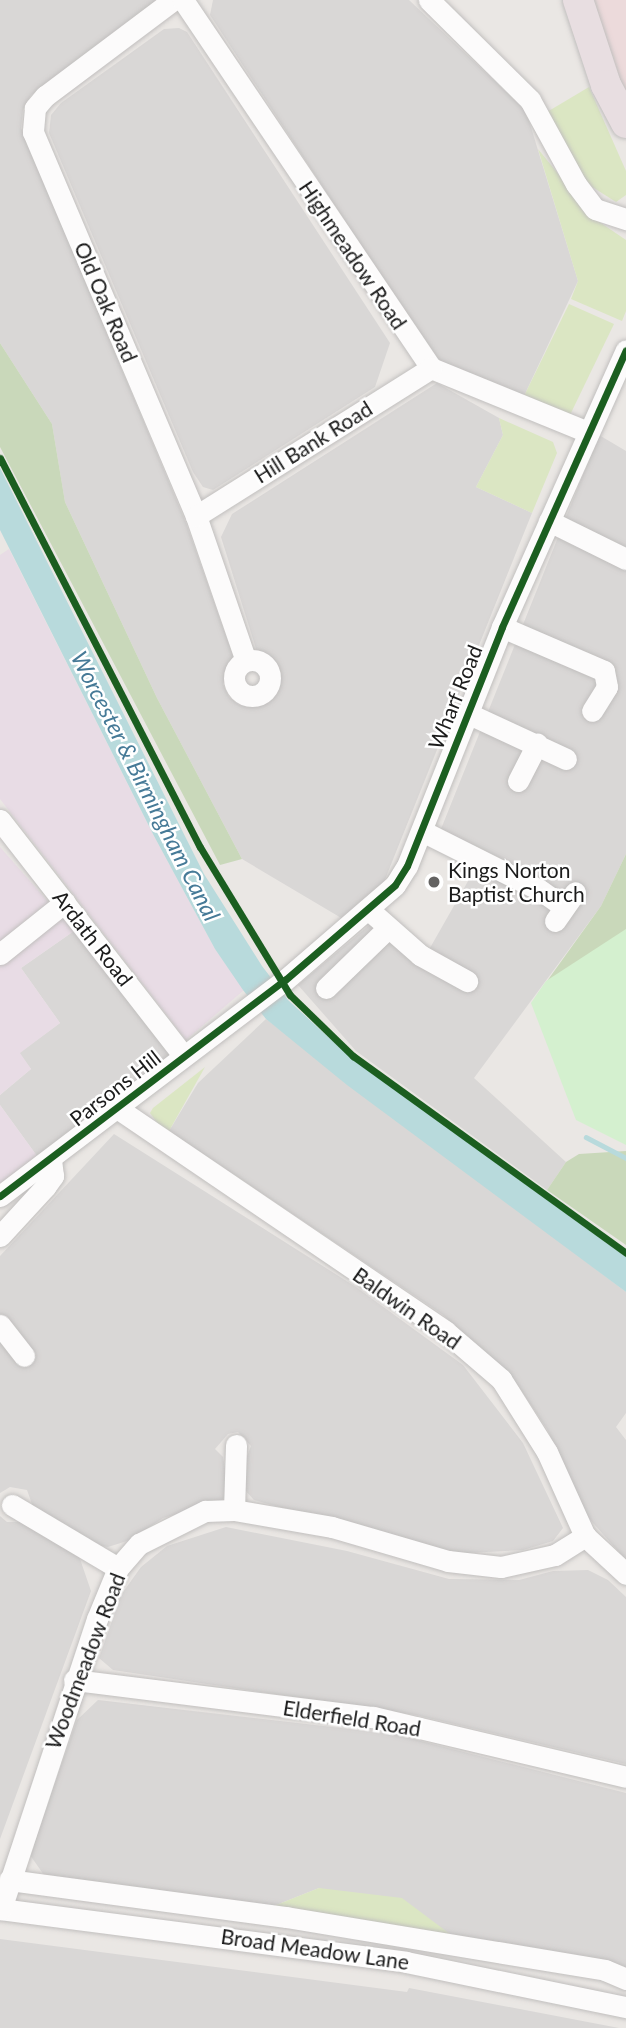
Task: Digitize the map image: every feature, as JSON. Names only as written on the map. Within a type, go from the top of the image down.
[{"type":"highway","points":[[578,0],[606,85],[626,123]]},
{"type":"street","name":"Old Oak Road","points":[[173,0],[52,89],[35,108],[33,132],[197,516],[246,661]]},
{"type":"street","name":"Highmeadow Road","points":[[183,0],[431,368]]},
{"type":"street","points":[[429,0],[530,100],[576,184],[595,209],[626,219]]},
{"type":"street","name":"Wharf Road","points":[[251,1006],[369,910],[404,873],[502,627],[626,350]]},
{"type":"street","name":"Hill Bank Road","points":[[197,516],[431,368]]},
{"type":"street","points":[[431,368],[588,432]]},
{"type":"street","points":[[549,521],[626,559]]},
{"type":"street","points":[[502,627],[604,671],[607,687],[592,711]]},
{"type":"street","points":[[467,713],[566,759]]},
{"type":"street","points":[[518,781],[537,744]]},
{"type":"street","name":"Ardath Road","points":[[0,820],[184,1056]]},
{"type":"street","points":[[422,831],[540,890],[565,906]]},
{"type":"street","points":[[0,954],[65,902]]},
{"type":"street","points":[[369,910],[420,955],[467,981]]},
{"type":"street","points":[[326,988],[388,928]]},
{"type":"street","name":"Parsons Hill","points":[[0,1196],[251,1006]]},
{"type":"street","name":"Baldwin Road","points":[[117,1108],[445,1331],[501,1378],[547,1452],[585,1536],[626,1574]]},
{"type":"street","points":[[0,1236],[45,1187],[52,1176],[51,1159]]},
{"type":"street","points":[[0,1325],[24,1356]]},
{"type":"street","points":[[234,1510],[236,1445]]},
{"type":"street","points":[[12,1505],[118,1568]]},
{"type":"street","name":"Woodmeadow Road","points":[[0,1909],[74,1680],[118,1568],[139,1544],[176,1522],[205,1511],[234,1510],[331,1527],[447,1562],[501,1567],[555,1555],[585,1536]]},
{"type":"street","name":"Elderfield Road","points":[[74,1680],[373,1717],[626,1777]]},
{"type":"street","name":"Broad Meadow Lane","points":[[9,1880],[286,1917],[606,1970],[626,1979]]},
{"type":"street","name":"Broad Meadow Lane","points":[[0,1909],[406,1962],[626,2007]]},
{"type":"shaded area","points":[[0,0],[160,0],[31,95],[23,110],[21,128],[186,523],[233,656],[223,684],[229,697],[239,705],[258,705],[275,693],[279,682],[270,660],[257,652],[221,537],[232,514],[437,383],[499,418],[503,435],[476,487],[532,513],[382,887],[343,919],[242,859],[157,698],[65,502],[52,424],[0,343]]},
{"type":"shaded area","points":[[213,0],[409,0],[526,111],[578,281],[524,396],[439,361],[431,352],[210,15]]},
{"type":"shaded area","points":[[586,0],[626,0],[626,97]]},
{"type":"shaded area","points":[[179,28],[187,32],[390,343],[375,387],[213,490],[203,487],[193,472],[49,133],[51,115],[61,103],[164,29]]},
{"type":"shaded area","points":[[599,435],[626,451],[626,854],[601,906],[474,1078],[566,1162],[547,1190],[356,1051],[298,985],[373,922],[422,962],[484,853],[439,834]]},
{"type":"shaded area","points":[[9,549],[154,836],[215,949],[244,990],[186,1040],[0,799],[0,555]]},
{"type":"shaded area","points":[[0,847],[74,931],[21,968],[60,1023],[20,1053],[31,1069],[0,1095]]},
{"type":"shaded area","points":[[74,931],[171,1056],[37,1156],[0,1105],[0,1095],[31,1069],[19,1053],[60,1023],[21,968]]},
{"type":"shaded area","points":[[266,1019],[626,1292],[626,1413],[616,1427],[626,1440],[626,1560],[586,1515],[547,1429],[517,1384],[442,1314],[169,1131],[198,1083]]},
{"type":"shaded area","points":[[0,1105],[37,1156],[0,1184]]},
{"type":"shaded area","points":[[114,1134],[356,1287],[463,1365],[523,1443],[563,1528],[553,1541],[523,1550],[449,1554],[254,1500],[244,1489],[244,1464],[251,1446],[238,1432],[228,1434],[215,1449],[223,1457],[229,1492],[220,1502],[163,1518],[130,1540],[108,1547],[93,1545],[33,1507],[27,1490],[10,1487],[0,1493],[0,1256]]},
{"type":"shaded area","points":[[0,1516],[7,1522],[22,1522],[79,1556],[91,1591],[0,1839]]},
{"type":"shaded area","points":[[226,1527],[347,1551],[449,1579],[519,1580],[553,1571],[588,1570],[608,1580],[626,1597],[626,1764],[416,1715],[113,1670],[99,1658],[121,1595],[141,1567],[167,1546]]},
{"type":"shaded area","points":[[98,1700],[393,1734],[626,1793],[626,1974],[454,1937],[319,1888],[271,1907],[44,1875],[30,1855],[77,1720]]},
{"type":"shaded area","points":[[0,1939],[407,1992],[409,1988],[619,2028],[0,2028]]},
{"type":"green space","points":[[589,87],[626,171],[626,195],[616,202],[586,183],[547,112]]},
{"type":"green space","points":[[538,149],[595,219],[626,240],[626,311],[622,321],[571,299],[578,281]]},
{"type":"green space","points":[[569,304],[614,324],[570,415],[524,396]]},
{"type":"green space","points":[[0,343],[52,424],[65,502],[157,698],[242,859],[220,865],[0,447]]},
{"type":"green space","points":[[499,418],[553,442],[557,453],[532,513],[476,487],[503,435]]},
{"type":"green space","points":[[626,854],[626,948],[537,995],[601,906]]},
{"type":"green space","points":[[626,929],[626,1145],[576,1120],[531,1003],[546,981]]},
{"type":"green space","points":[[205,1067],[169,1131],[158,1124],[150,1113],[153,1108]]},
{"type":"green space","points":[[626,1151],[626,1245],[547,1190],[566,1162],[579,1154]]},
{"type":"green space","points":[[319,1888],[402,1898],[454,1937],[271,1907]]},
{"type":"water","name":"Worcester & Birmingham Canal","points":[[0,468],[204,874],[262,966],[288,1000],[349,1056],[626,1257],[626,1292],[347,1085],[266,1019],[243,990],[215,949],[154,836],[0,530]]},
{"type":"waterway","points":[[586,1137],[626,1158]]},
{"type":"cycle path","points":[[0,1196],[285,980],[395,885],[407,866],[502,627],[626,350]]},
{"type":"cycle path","points":[[0,458],[200,847],[290,995],[353,1056],[626,1253]]},
{"type":"place","name":"Kings Norton Baptist Church","points":[[434,882]]}]
